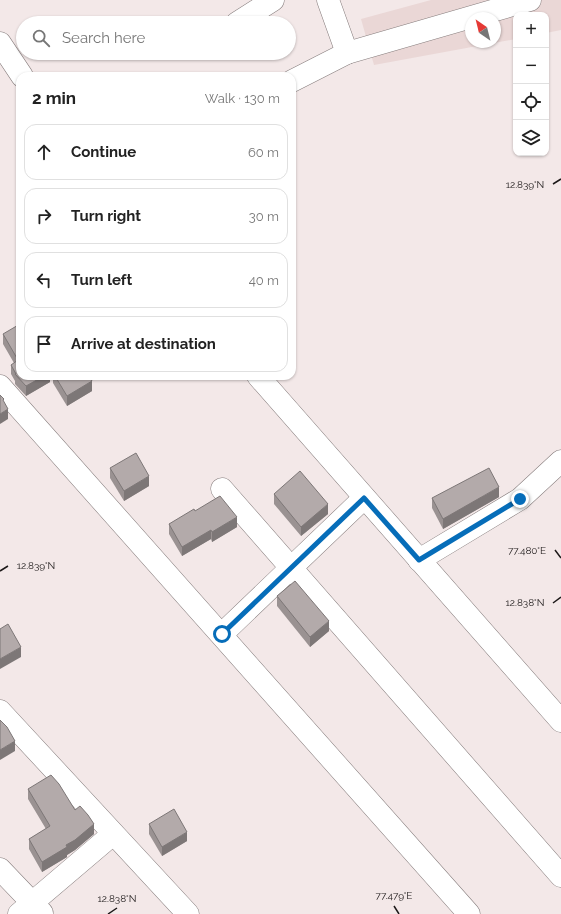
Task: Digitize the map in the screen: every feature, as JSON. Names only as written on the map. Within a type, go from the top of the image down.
[{"type":"street","points":[[248,16],[273,0]]},
{"type":"street","points":[[328,0],[346,53]]},
{"type":"street","points":[[296,79],[346,53],[530,0]]},
{"type":"street","points":[[0,43],[19,72]]},
{"type":"street","points":[[261,380],[561,721]]},
{"type":"street","points":[[0,386],[222,634],[469,914]]},
{"type":"street","points":[[419,560],[520,499],[561,461]]},
{"type":"street","points":[[222,489],[561,876]]},
{"type":"street","points":[[222,634],[364,498]]},
{"type":"street","points":[[0,712],[188,914]]},
{"type":"street","points":[[0,869],[31,910],[113,834]]},
{"type":"shaded area","points":[[431,0],[561,0],[561,30],[549,32],[549,12],[513,12],[513,40],[501,42],[501,12],[465,12],[465,48],[467,48],[374,65],[361,19]]},
{"type":"building","points":[[16,326],[16,357],[3,334]]},
{"type":"building","points":[[16,361],[16,374],[11,365]]},
{"type":"building","points":[[20,380],[37,380],[26,386]]},
{"type":"building","points":[[57,380],[91,380],[92,381],[67,396]]},
{"type":"building","points":[[0,395],[4,399],[3,400],[8,409],[0,414]]},
{"type":"building","points":[[136,453],[149,476],[124,491],[110,468]]},
{"type":"building","points":[[489,468],[499,487],[443,519],[432,498]]},
{"type":"building","points":[[300,471],[328,504],[301,527],[274,494]]},
{"type":"building","points":[[220,496],[237,517],[182,547],[169,524]]},
{"type":"building","points":[[295,581],[329,621],[310,637],[277,596]]},
{"type":"building","points":[[8,624],[21,647],[0,659],[0,629]]},
{"type":"building","points":[[0,720],[7,727],[15,741],[0,750]]},
{"type":"building","points":[[51,775],[59,784],[75,810],[80,806],[94,824],[75,840],[66,845],[67,847],[42,862],[29,839],[50,826],[28,789]]},
{"type":"building","points":[[174,809],[187,832],[162,847],[149,824]]},
{"type":"route","points":[[222,634],[364,498],[419,560],[520,499]]}]
